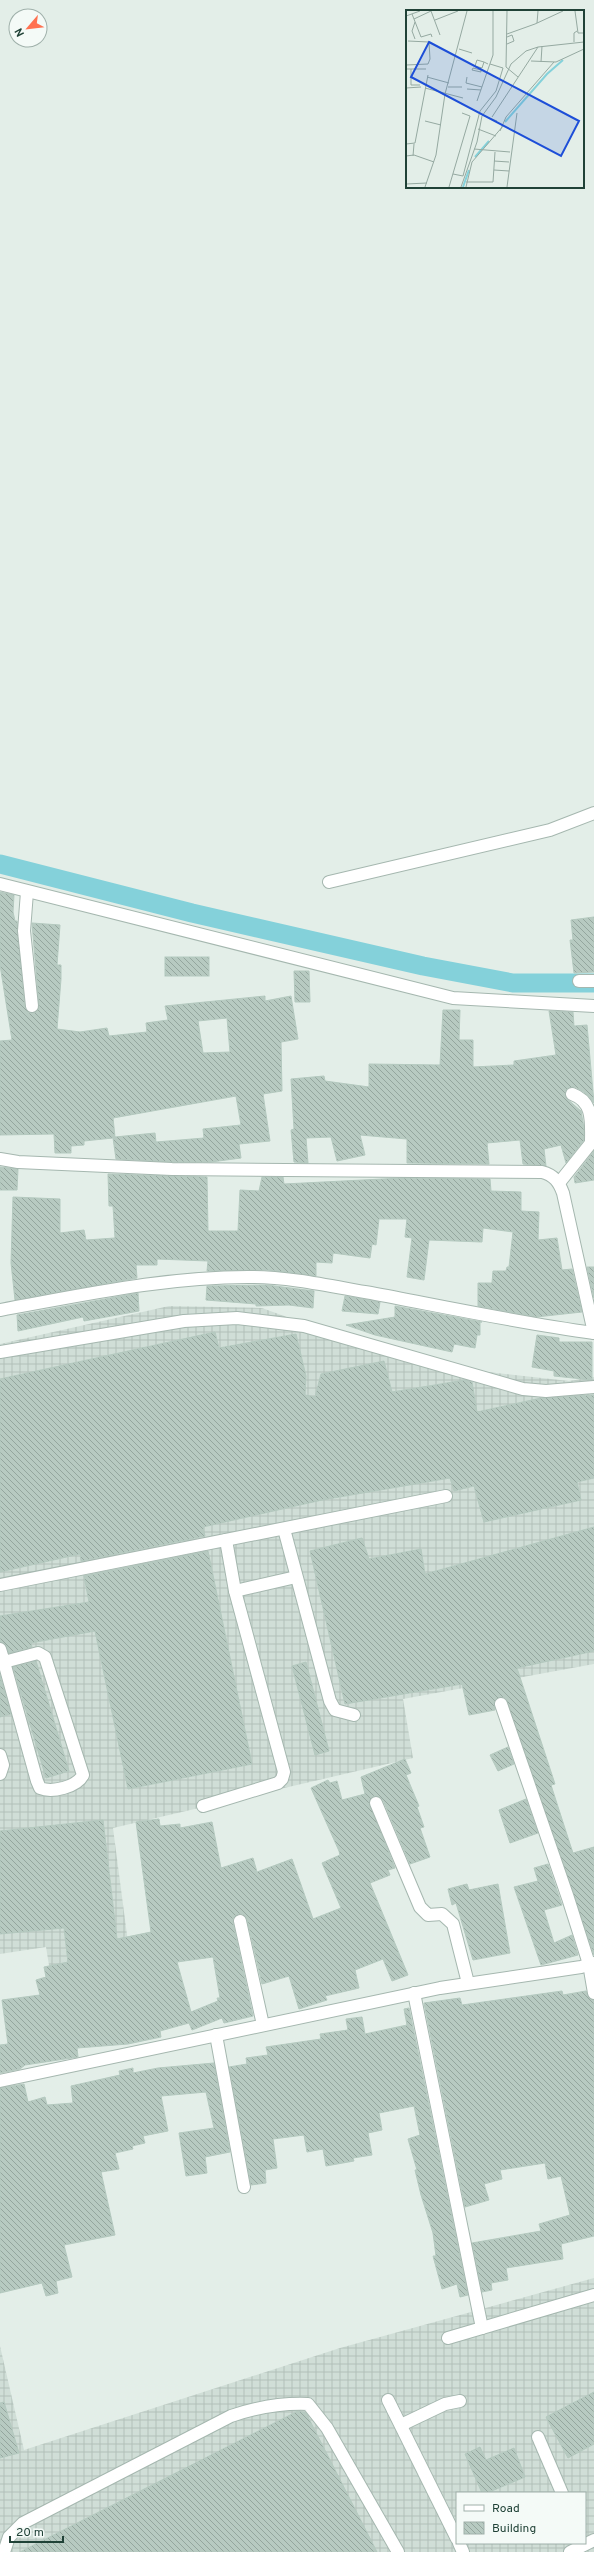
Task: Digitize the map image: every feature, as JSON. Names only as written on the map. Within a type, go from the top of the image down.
[{"type":"street","points":[[329,882],[550,830],[594,813]]},
{"type":"street","points":[[0,884],[453,998],[594,1006]]},
{"type":"street","points":[[27,892],[24,931],[30,968],[32,1006]]},
{"type":"street","points":[[579,981],[594,981]]},
{"type":"street","points":[[559,1183],[591,1143],[590,1103],[583,1098],[572,1094]]},
{"type":"street","points":[[0,1159],[18,1162],[172,1169],[542,1172],[550,1174],[559,1183],[594,1333],[550,1327],[341,1288],[256,1277],[219,1278],[108,1290],[0,1310]]},
{"type":"street","points":[[0,1352],[184,1321],[237,1318],[304,1326],[523,1389],[546,1391],[594,1387]]},
{"type":"street","points":[[0,1585],[446,1496]]},
{"type":"street","points":[[284,1529],[330,1702],[335,1710],[354,1715]]},
{"type":"street","points":[[203,1806],[278,1783],[282,1779],[284,1772],[235,1591],[226,1540]]},
{"type":"street","points":[[235,1591],[296,1577]]},
{"type":"street","points":[[0,1649],[40,1788],[46,1790],[74,1785],[83,1774],[45,1657],[38,1653],[4,1662]]},
{"type":"street","points":[[501,1704],[592,1964],[594,1994]]},
{"type":"street","points":[[0,1755],[3,1765],[0,1774]]},
{"type":"street","points":[[376,1803],[420,1906],[428,1915],[442,1914],[453,1924],[468,1983]]},
{"type":"street","points":[[240,1921],[263,2025]]},
{"type":"street","points":[[0,2081],[414,1993],[592,1964]]},
{"type":"street","points":[[414,1993],[482,2328]]},
{"type":"street","points":[[216,2035],[244,2187]]},
{"type":"street","points":[[448,2338],[594,2295]]},
{"type":"street","points":[[388,2400],[456,2537]]},
{"type":"street","points":[[400,2425],[445,2404],[460,2401]]},
{"type":"street","points":[[4,2552],[9,2538],[23,2523],[231,2416],[258,2407],[284,2403],[308,2404],[327,2428],[398,2552]]},
{"type":"street","points":[[538,2437],[562,2492]]},
{"type":"street","points":[[570,2552],[584,2544]]},
{"type":"shaded area","points":[[169,1306],[262,1308],[416,1364],[569,1381],[594,1377],[594,1664],[403,1699],[413,1758],[113,1828],[135,1996],[56,2008],[46,1947],[0,1954],[0,1344]]},
{"type":"shaded area","points":[[594,2278],[594,2552],[0,2552],[0,2346],[24,2450],[340,2348]]},
{"type":"building","points":[[0,892],[14,895],[13,912],[15,921],[17,921],[25,1007],[29,1013],[36,1012],[39,1006],[32,923],[60,925],[57,965],[61,965],[61,979],[57,1029],[80,1032],[107,1028],[109,1036],[147,1032],[146,1023],[168,1020],[165,1006],[265,996],[265,1001],[291,996],[298,1039],[281,1042],[282,1091],[263,1094],[270,1141],[239,1144],[241,1158],[211,1162],[172,1162],[116,1159],[113,1138],[84,1141],[84,1145],[71,1146],[71,1153],[55,1153],[54,1134],[0,1135],[0,1041],[12,1040],[0,965]],"holes":[[[227,1018],[230,1052],[203,1053],[198,1021]],[[236,1096],[241,1125],[203,1129],[204,1138],[156,1142],[155,1133],[115,1137],[113,1118]]]},
{"type":"building","points":[[594,917],[594,972],[574,973],[570,940],[573,940],[571,920]]},
{"type":"building","points":[[165,957],[209,957],[209,976],[165,976]]},
{"type":"building","points":[[294,971],[309,971],[310,1002],[295,1002]]},
{"type":"building","points":[[443,1010],[460,1010],[459,1040],[473,1040],[473,1067],[514,1065],[514,1061],[556,1055],[549,1011],[573,1012],[574,1026],[587,1025],[594,1103],[584,1092],[575,1087],[568,1088],[565,1091],[566,1098],[581,1111],[584,1128],[584,1140],[566,1163],[561,1145],[544,1149],[546,1166],[523,1164],[520,1140],[487,1143],[489,1164],[407,1163],[407,1139],[360,1135],[365,1155],[337,1161],[331,1137],[306,1138],[308,1163],[294,1162],[291,1130],[294,1129],[291,1079],[324,1076],[325,1081],[369,1087],[369,1064],[440,1065]]},
{"type":"building","points":[[594,1151],[594,1180],[575,1183],[574,1177]]},
{"type":"building","points":[[0,1167],[18,1169],[17,1190],[0,1190]]},
{"type":"building","points":[[108,1174],[207,1177],[208,1231],[238,1231],[240,1190],[259,1191],[262,1177],[283,1177],[284,1184],[402,1178],[490,1179],[491,1191],[521,1192],[521,1211],[539,1212],[538,1240],[557,1238],[562,1270],[572,1269],[582,1312],[536,1317],[478,1306],[478,1283],[492,1283],[493,1271],[506,1271],[507,1267],[509,1267],[513,1232],[483,1228],[482,1242],[429,1240],[424,1280],[407,1277],[412,1238],[405,1237],[407,1219],[379,1219],[376,1245],[372,1244],[370,1258],[333,1253],[332,1263],[316,1262],[316,1276],[268,1270],[207,1271],[208,1261],[157,1259],[157,1265],[136,1265],[137,1278],[15,1300],[11,1263],[13,1197],[60,1199],[60,1233],[84,1230],[86,1240],[115,1238],[113,1206],[109,1206]]},
{"type":"building","points":[[587,1267],[594,1267],[594,1298]]},
{"type":"building","points":[[267,1285],[314,1291],[313,1308],[289,1305],[256,1306],[256,1304],[206,1300],[207,1286]]},
{"type":"building","points":[[138,1293],[139,1311],[84,1321],[83,1317],[18,1331],[17,1315]]},
{"type":"building","points":[[345,1296],[380,1302],[378,1314],[342,1311]]},
{"type":"building","points":[[395,1306],[482,1322],[480,1322],[480,1335],[477,1335],[475,1348],[454,1344],[452,1352],[375,1335],[346,1325],[395,1317]]},
{"type":"building","points":[[215,1332],[219,1348],[296,1334],[306,1376],[305,1395],[315,1397],[321,1374],[384,1361],[392,1392],[465,1380],[472,1382],[477,1412],[541,1398],[594,1395],[594,1478],[577,1482],[581,1500],[484,1522],[474,1486],[454,1491],[450,1478],[322,1500],[203,1527],[205,1536],[81,1561],[80,1554],[0,1572],[0,1379]]},
{"type":"building","points":[[537,1335],[559,1338],[559,1342],[592,1342],[592,1380],[554,1376],[554,1371],[532,1367]]},
{"type":"building","points":[[594,1527],[594,1651],[517,1668],[555,1784],[551,1785],[573,1853],[594,1847],[594,1955],[506,1699],[502,1697],[496,1699],[494,1703],[495,1710],[469,1715],[462,1684],[345,1704],[310,1551],[362,1538],[369,1559],[421,1549],[425,1574]]},
{"type":"building","points":[[208,1551],[252,1764],[128,1789],[95,1631],[31,1643],[32,1647],[9,1653],[5,1644],[0,1642],[0,1616],[89,1602],[84,1576]]},
{"type":"building","points":[[36,1661],[69,1771],[46,1778],[13,1667]]},
{"type":"building","points":[[306,1662],[329,1751],[315,1755],[292,1666]]},
{"type":"building","points":[[0,1676],[11,1714],[0,1717]]},
{"type":"building","points":[[508,1747],[514,1764],[498,1771],[490,1755]]},
{"type":"building","points":[[405,1759],[411,1773],[406,1775],[419,1806],[417,1807],[424,1827],[420,1828],[430,1857],[410,1864],[383,1800],[373,1796],[369,1802],[395,1868],[388,1870],[390,1875],[370,1883],[408,1975],[392,1981],[383,1959],[355,1970],[359,1988],[325,1996],[327,2000],[299,2009],[289,1976],[262,1984],[247,1919],[243,1914],[238,1914],[233,1918],[233,1923],[253,2016],[224,2023],[222,2018],[192,2030],[189,2023],[160,2031],[161,2037],[128,2044],[77,2048],[78,2057],[25,2065],[20,2069],[0,2073],[0,2045],[8,2044],[2,2000],[40,1995],[36,1980],[46,1977],[44,1967],[68,1962],[64,1928],[0,1934],[0,1831],[103,1820],[117,1939],[151,1932],[136,1822],[159,1819],[160,1826],[180,1824],[180,1828],[212,1822],[221,1868],[253,1858],[257,1872],[292,1859],[313,1919],[341,1908],[322,1863],[340,1855],[339,1851],[311,1788],[328,1780],[330,1783],[337,1781],[342,1800],[365,1794],[361,1777]],"holes":[[[213,1957],[220,1998],[217,1998],[218,2001],[191,2012],[177,1962]]]},
{"type":"building","points":[[526,1799],[538,1833],[510,1843],[499,1810]]},
{"type":"building","points":[[548,1864],[562,1905],[544,1910],[554,1943],[572,1935],[578,1955],[541,1965],[514,1887],[538,1881],[534,1868]]},
{"type":"building","points":[[467,1884],[469,1890],[498,1884],[510,1953],[473,1960],[456,1903],[452,1905],[448,1889]]},
{"type":"building","points":[[562,1991],[563,1995],[586,1991],[589,1998],[594,2000],[594,2236],[561,2244],[563,2259],[506,2268],[508,2280],[491,2283],[492,2290],[482,2292],[472,2243],[541,2231],[539,2224],[570,2215],[561,2176],[548,2179],[545,2163],[500,2170],[502,2179],[484,2184],[489,2200],[465,2207],[424,2003],[460,1998],[462,2005]]},
{"type":"building","points":[[409,2008],[468,2295],[460,2297],[457,2284],[442,2289],[433,2256],[436,2256],[433,2233],[421,2195],[415,2170],[417,2170],[408,2139],[420,2135],[414,2106],[379,2113],[382,2130],[368,2133],[372,2155],[353,2158],[354,2161],[326,2166],[323,2149],[307,2152],[304,2135],[273,2139],[277,2168],[265,2170],[266,2183],[251,2185],[229,2067],[247,2064],[246,2058],[268,2055],[266,2047],[321,2039],[320,2034],[348,2030],[346,2019],[362,2017],[365,2034],[407,2025],[404,2009]]},
{"type":"building","points":[[214,2063],[230,2152],[205,2157],[207,2173],[186,2176],[179,2133],[214,2128],[206,2092],[161,2096],[168,2131],[143,2136],[145,2143],[132,2146],[133,2149],[115,2153],[119,2169],[101,2172],[115,2235],[64,2245],[72,2277],[56,2281],[58,2293],[46,2296],[42,2283],[0,2293],[0,2088],[24,2084],[28,2102],[45,2097],[47,2105],[73,2103],[71,2086],[120,2075],[119,2071],[133,2068],[133,2073],[158,2068]]},
{"type":"building","points":[[594,2392],[594,2444],[568,2458],[546,2417]]},
{"type":"building","points":[[4,2402],[19,2453],[0,2458],[0,2403]]},
{"type":"building","points":[[298,2411],[306,2413],[377,2552],[20,2552]]},
{"type":"building","points":[[480,2447],[486,2460],[514,2448],[525,2477],[489,2492],[482,2492],[465,2454]]},
{"type":"waterway","points":[[0,864],[192,913],[423,966],[513,983],[594,983]]}]
